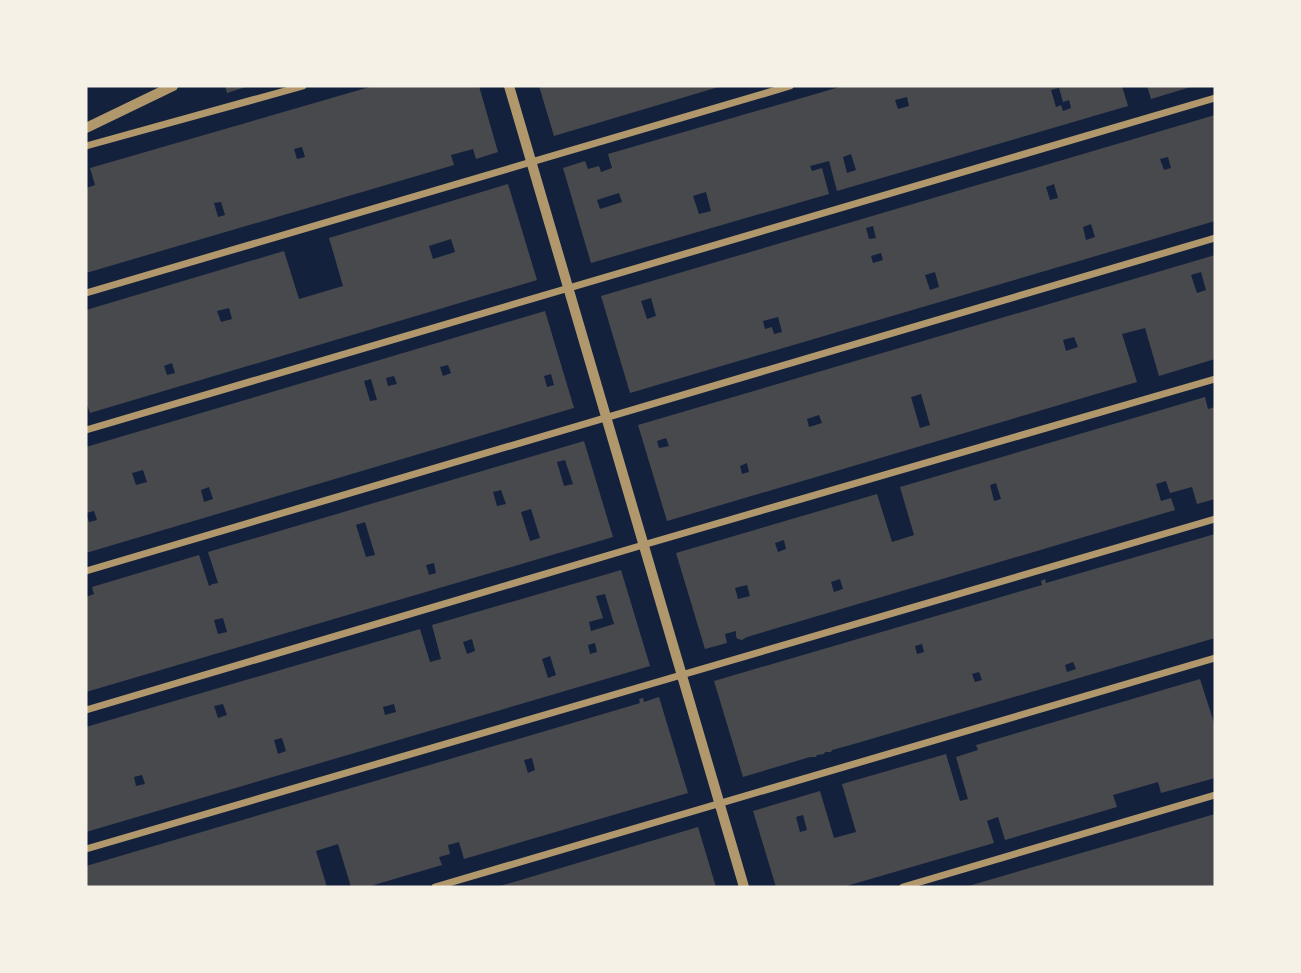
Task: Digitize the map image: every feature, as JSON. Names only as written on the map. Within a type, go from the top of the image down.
[{"type":"street","points":[[86,128],[173,86]]},
{"type":"street","points":[[86,146],[303,86]]},
{"type":"street","points":[[509,86],[744,887]]},
{"type":"street","points":[[86,293],[790,86]]},
{"type":"street","points":[[86,430],[1215,98]]},
{"type":"street","points":[[86,571],[1215,237]]},
{"type":"street","points":[[86,710],[1215,379]]},
{"type":"street","points":[[86,849],[1215,519]]},
{"type":"street","points":[[435,887],[1215,658]]},
{"type":"street","points":[[903,887],[1215,795]]},
{"type":"building","points":[[225,86],[249,86],[227,93]]},
{"type":"building","points":[[373,86],[479,86],[498,152],[476,159],[473,149],[451,155],[454,165],[86,273],[86,188],[95,185],[90,168]],"holes":[[[302,147],[305,157],[297,159],[294,149]],[[221,202],[225,215],[218,217],[214,203]]]},
{"type":"building","points":[[539,86],[722,86],[554,136]]},
{"type":"building","points":[[843,86],[1122,86],[1128,106],[837,191],[829,161],[810,166],[812,171],[822,168],[829,194],[591,263],[563,168],[585,161],[588,169],[599,166],[601,172],[612,168],[608,154]],"holes":[[[1059,88],[1063,102],[1069,100],[1071,108],[1063,111],[1061,105],[1056,107],[1051,90]],[[907,97],[909,106],[898,109],[895,100]],[[851,154],[856,170],[847,173],[843,157]],[[706,192],[711,211],[699,214],[693,196]],[[619,193],[622,202],[600,209],[597,200]]]},
{"type":"building","points":[[1147,86],[1194,86],[1151,99]]},
{"type":"building","points":[[1215,115],[1215,221],[630,393],[601,296]],"holes":[[[1168,157],[1171,168],[1164,170],[1160,159]],[[1054,184],[1058,198],[1050,200],[1046,187]],[[1091,224],[1095,237],[1086,240],[1083,227]],[[873,226],[876,238],[869,239],[866,228]],[[881,253],[883,260],[873,263],[871,256]],[[935,272],[939,287],[930,290],[925,275]],[[651,298],[656,316],[647,319],[641,301]],[[778,317],[782,332],[774,334],[772,327],[765,329],[763,321]]]},
{"type":"building","points":[[508,184],[537,280],[90,413],[86,402],[86,310],[284,251],[299,299],[343,286],[329,238]],"holes":[[[451,239],[455,252],[433,259],[429,246]],[[229,308],[232,319],[221,322],[217,311]],[[172,363],[175,373],[167,375],[164,366]]]},
{"type":"building","points":[[1215,255],[1215,359],[1159,376],[1145,328],[1122,334],[1137,382],[667,521],[638,425]],"holes":[[[1201,272],[1206,290],[1197,293],[1191,275]],[[1074,337],[1078,347],[1066,351],[1063,340]],[[921,394],[930,425],[920,428],[911,397]],[[819,415],[822,423],[809,427],[807,419]],[[666,438],[669,446],[659,448],[657,441]],[[747,463],[749,472],[742,474],[740,466]]]},
{"type":"building","points":[[545,311],[574,408],[86,553],[86,513],[86,447]],"holes":[[[448,365],[451,373],[443,376],[440,367]],[[551,374],[554,385],[547,387],[544,376]],[[394,376],[397,384],[388,386],[386,378]],[[371,379],[377,400],[370,401],[364,381]],[[143,470],[147,482],[136,485],[132,473]],[[209,487],[213,499],[204,502],[201,490]],[[94,511],[97,520],[89,522],[86,513]]]},
{"type":"building","points":[[1205,397],[1208,409],[1215,407],[1215,499],[1197,504],[1192,487],[1170,493],[1166,481],[1156,484],[1161,501],[1171,498],[1175,510],[742,640],[736,637],[736,631],[725,634],[727,643],[705,649],[676,553],[877,494],[892,542],[914,535],[900,487]],"holes":[[[996,483],[1001,499],[994,501],[990,485]],[[784,540],[786,549],[778,552],[775,543]],[[840,579],[843,589],[834,592],[831,582]],[[747,585],[750,596],[738,599],[735,588]]]},
{"type":"building","points":[[584,441],[613,537],[86,692],[86,597],[94,594],[92,587],[199,555],[209,586],[218,583],[208,552]],"holes":[[[565,460],[573,484],[564,486],[557,462]],[[501,490],[506,504],[497,506],[493,492]],[[531,509],[540,538],[530,541],[521,512]],[[365,522],[375,555],[366,557],[356,525]],[[434,563],[436,573],[429,575],[426,565]],[[223,618],[227,632],[218,634],[214,620]]]},
{"type":"building","points":[[1215,534],[1215,638],[743,777],[714,681],[1042,585],[1041,581],[1045,579],[1046,583]],"holes":[[[922,644],[924,652],[917,654],[915,646]],[[1073,662],[1076,669],[1067,672],[1065,665]],[[979,672],[982,680],[975,682],[972,674]]]},
{"type":"building","points":[[621,570],[650,666],[86,832],[86,727],[420,629],[430,662],[441,659],[432,625]],"holes":[[[605,594],[614,624],[591,631],[589,622],[603,618],[596,596]],[[472,639],[475,651],[467,654],[463,642]],[[595,643],[597,652],[590,654],[588,645]],[[550,656],[556,675],[548,678],[542,659]],[[223,704],[227,715],[218,718],[214,706]],[[394,704],[396,712],[385,715],[383,707]],[[282,738],[286,751],[278,754],[274,740]],[[142,775],[145,784],[136,786],[134,777]]]},
{"type":"building","points":[[1200,679],[1215,726],[1215,778],[1161,793],[1158,782],[1113,795],[1117,807],[1005,840],[998,817],[987,821],[994,843],[843,887],[776,887],[753,811],[820,791],[834,838],[856,832],[842,784],[946,754],[960,801],[968,799],[956,757],[978,750],[976,745]],"holes":[[[803,815],[807,830],[800,832],[796,817]]]},
{"type":"building","points":[[659,697],[688,793],[464,859],[459,842],[448,845],[450,854],[439,857],[442,865],[367,887],[351,887],[338,844],[316,851],[327,887],[86,887],[86,866],[637,704],[640,703],[639,699],[643,698],[644,702]],"holes":[[[532,758],[535,770],[528,773],[524,760]]]},
{"type":"building","points":[[1215,814],[1215,887],[965,887]]},
{"type":"building","points":[[698,827],[716,887],[497,887]]}]
